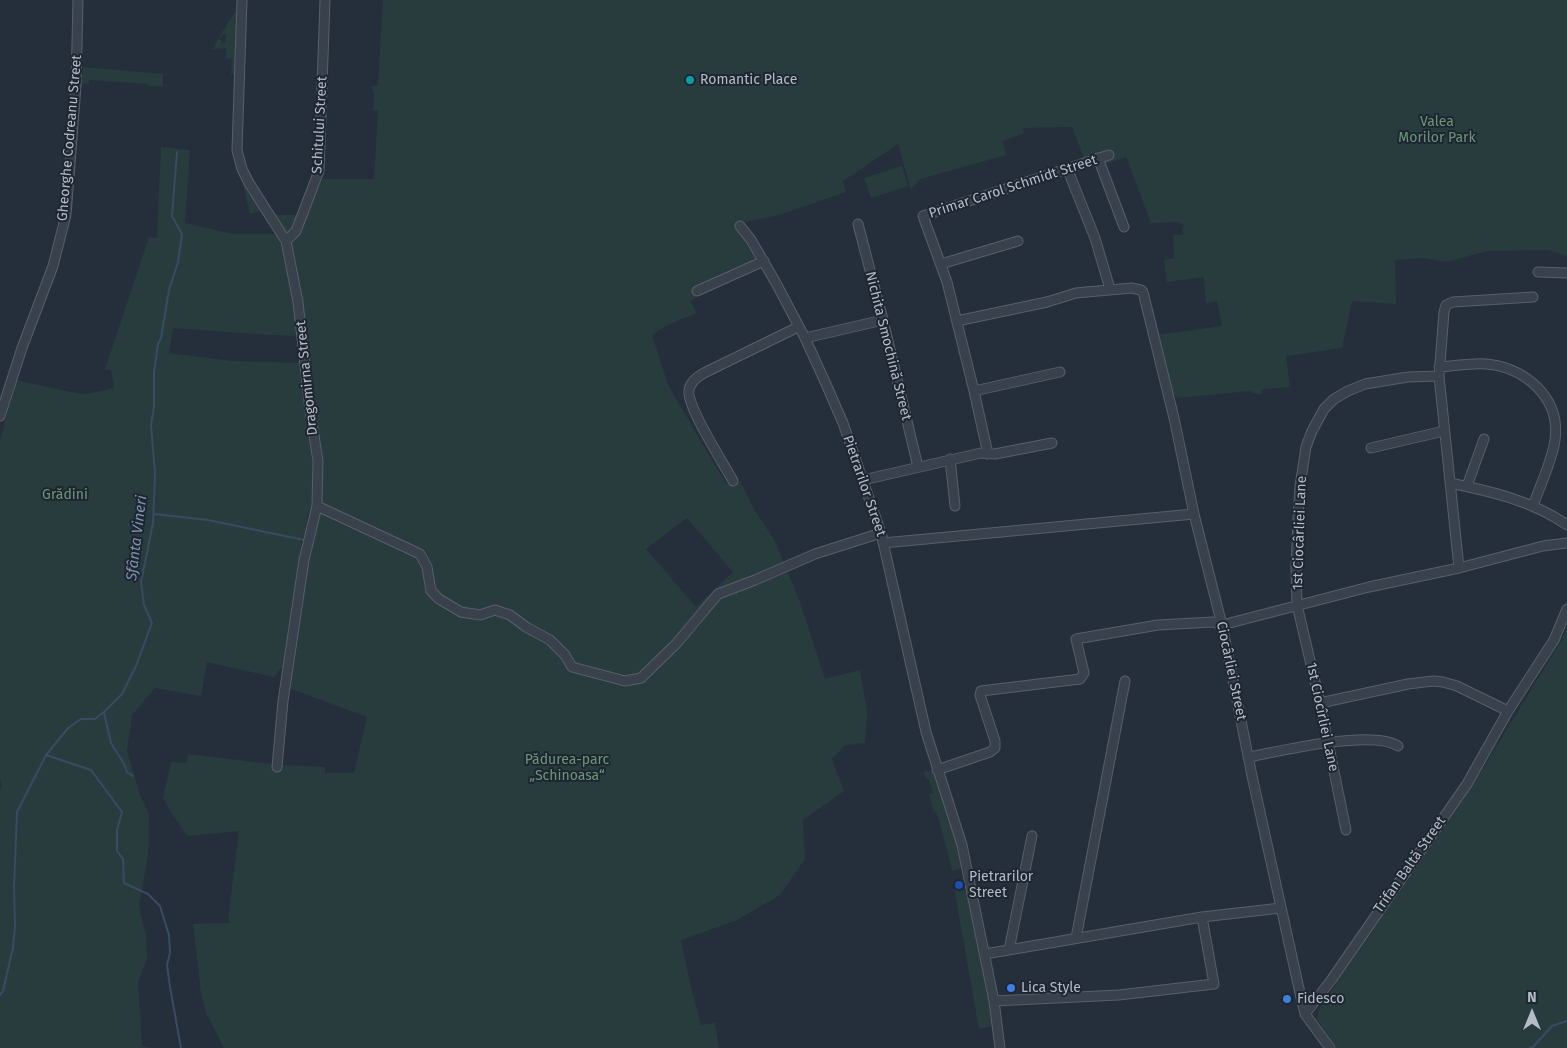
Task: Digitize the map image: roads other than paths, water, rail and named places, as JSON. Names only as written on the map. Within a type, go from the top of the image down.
[{"type":"street","name":"Gheorghe Codreanu Street","points":[[0,416],[22,348],[53,266],[66,215],[76,86],[78,0]]},
{"type":"street","name":"Dragomirna Street","points":[[242,0],[237,150],[242,169],[249,183],[286,241],[298,302],[310,410],[318,461],[317,506],[304,560],[284,701],[277,767]]},
{"type":"street","name":"Schitului Street","points":[[286,241],[296,230],[319,171],[325,0]]},
{"type":"street","name":"Primar Carol Schmidt Street","points":[[988,454],[957,321],[941,264],[923,216],[1109,155]]},
{"type":"street","points":[[1098,158],[1124,227]]},
{"type":"street","points":[[957,321],[1052,301],[1076,293],[1110,289],[1094,238],[1067,168]]},
{"type":"street","name":"Nichita Smochină Street","points":[[858,224],[918,467]]},
{"type":"street","name":"Pietrarilor Street","points":[[740,226],[764,261],[805,338],[843,424],[881,533],[926,732],[962,845],[994,1001],[1000,1048]]},
{"type":"street","points":[[941,264],[1018,241]]},
{"type":"street","points":[[697,291],[764,261]]},
{"type":"street","points":[[1538,272],[1567,272]]},
{"type":"street","name":"Ciocârliei Street","points":[[1110,289],[1131,288],[1141,290],[1146,297],[1194,514],[1222,625],[1305,1014],[1330,1048]]},
{"type":"street","points":[[1459,568],[1439,372],[1446,305],[1453,302],[1471,300],[1533,297]]},
{"type":"street","points":[[805,338],[883,320]]},
{"type":"street","points":[[734,481],[695,414],[688,399],[689,389],[694,381],[704,373],[798,326]]},
{"type":"street","name":"1st Ciocârliei Lane","points":[[1298,605],[1296,568],[1300,486],[1306,447],[1324,409],[1334,399],[1348,390],[1365,384],[1488,364],[1521,376],[1535,384],[1544,393],[1550,406],[1555,427],[1555,441],[1532,506]]},
{"type":"street","points":[[974,391],[1060,372]]},
{"type":"street","points":[[1371,448],[1444,431]]},
{"type":"street","points":[[1467,486],[1484,439]]},
{"type":"street","points":[[862,480],[950,459],[981,453],[995,454],[1052,443]]},
{"type":"street","points":[[950,459],[955,506]]},
{"type":"street","points":[[1450,483],[1486,490],[1532,506],[1567,524]]},
{"type":"street","points":[[317,506],[420,554],[426,567],[431,591],[439,599],[461,612],[480,615],[495,610],[510,615],[526,627],[550,640],[565,655],[572,668],[625,681],[641,678],[676,644],[718,594],[814,554],[881,533]]},
{"type":"street","points":[[883,543],[1194,514]]},
{"type":"street","name":"1st Ciocârliei Lane","points":[[937,770],[990,752],[995,748],[995,741],[980,695],[981,691],[1080,679],[1084,673],[1076,639],[1158,625],[1212,622],[1222,625],[1369,587],[1459,568],[1524,550],[1567,543]]},
{"type":"street","name":"1st Ciocîrliei Lane","points":[[1298,605],[1346,830]]},
{"type":"street","name":"Trifan Baltă Street","points":[[1305,1014],[1332,979],[1467,784],[1508,711],[1550,647],[1567,609]]},
{"type":"street","points":[[1076,938],[1125,681]]},
{"type":"street","points":[[1320,703],[1408,684],[1432,681],[1457,686],[1508,711]]},
{"type":"street","points":[[1249,756],[1328,744],[1372,740],[1392,742],[1398,746]]},
{"type":"street","points":[[1009,950],[1032,836]]},
{"type":"street","points":[[985,954],[1202,917],[1281,908]]},
{"type":"street","points":[[994,1001],[1119,995],[1214,984],[1202,917]]},
{"type":"waterway","name":"Sfânta Vineri","points":[[0,995],[3,991],[13,948],[17,812],[46,755],[68,728],[81,719],[95,719],[122,694],[136,666],[152,623],[144,605],[141,582],[153,523],[155,473],[151,425],[154,407],[154,373],[158,344],[161,338],[169,290],[178,262],[182,234],[172,216],[177,152]]},
{"type":"waterway","points":[[154,514],[208,520],[304,540]]},
{"type":"waterway","points":[[104,713],[111,743],[127,772],[133,776]]},
{"type":"waterway","points":[[46,755],[91,770],[122,812],[117,830],[117,851],[123,859],[124,883],[148,894],[160,906],[169,935],[170,953],[167,965],[181,1048]]},
{"type":"waterway","points":[[1530,1048],[1552,1026],[1567,1021]]},
{"type":"place","name":"Romantic Place","points":[[690,80]]},
{"type":"place","name":"Pietrarilor Street","points":[[959,885]]},
{"type":"place","name":"Lica Style","points":[[1011,988]]},
{"type":"place","name":"Fidesco","points":[[1287,999]]},
{"type":"park label","name":"Valea Morilor Park","points":[[1437,130]]},
{"type":"park label","name":"Grădini","points":[[65,495]]},
{"type":"park label","name":"Pădurea-parc „Schinoasa“","points":[[567,768]]}]
